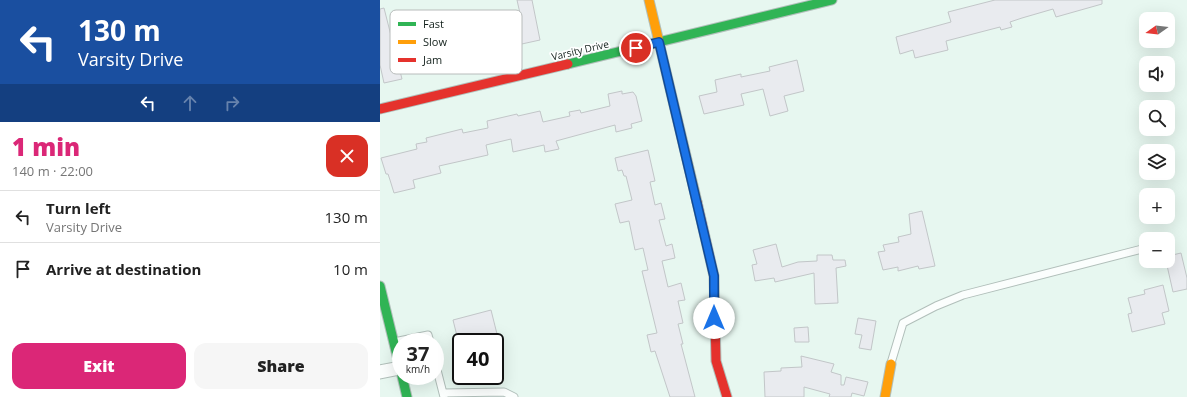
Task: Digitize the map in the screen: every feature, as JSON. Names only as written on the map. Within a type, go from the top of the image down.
[{"type":"street","points":[[649,0],[714,276],[714,331],[716,361],[727,397]]},
{"type":"street","name":"Varsity Drive","points":[[380,109],[832,0]]},
{"type":"street","points":[[380,286],[392,334]]},
{"type":"street","points":[[885,397],[891,364]]},
{"type":"street","points":[[380,372],[392,372]]},
{"type":"street","points":[[404,385],[407,397]]},
{"type":"lane","points":[[891,364],[903,323],[936,306],[964,295],[1139,250]]},
{"type":"lane","points":[[441,385],[444,395],[504,392],[514,397]]},
{"type":"building","points":[[517,0],[532,0],[540,40],[522,44],[522,10],[519,10]]},
{"type":"building","points":[[995,0],[1102,0],[1102,4],[1056,17],[1053,9],[1022,18],[1010,22],[1012,27],[1001,30],[1000,27],[946,41],[948,50],[915,58],[913,50],[900,54],[896,37],[951,22],[948,12]]},
{"type":"building","points":[[384,8],[390,32],[390,74],[401,74],[402,79],[384,83],[380,65],[380,9]]},
{"type":"building","points":[[797,60],[804,91],[784,96],[788,111],[770,116],[763,89],[741,94],[744,105],[704,114],[699,96],[717,92],[715,80],[741,74],[741,77],[770,71],[769,67]]},
{"type":"building","points":[[622,91],[622,94],[633,92],[636,96],[642,121],[631,124],[632,128],[616,132],[615,125],[556,141],[559,149],[545,152],[544,145],[513,152],[511,139],[486,145],[488,155],[439,166],[441,173],[413,180],[415,188],[394,193],[388,174],[386,174],[381,158],[417,149],[416,144],[427,142],[426,138],[462,129],[463,133],[488,128],[487,121],[517,114],[518,116],[540,111],[543,122],[570,116],[569,112],[580,110],[581,113],[610,106],[608,94]]},
{"type":"building","points":[[648,150],[655,181],[650,182],[655,205],[661,203],[665,219],[659,220],[666,246],[672,244],[675,258],[662,261],[668,287],[681,283],[685,300],[678,301],[683,323],[678,324],[683,344],[681,344],[695,397],[670,397],[655,351],[651,352],[647,335],[657,333],[642,271],[648,270],[643,248],[635,250],[629,221],[620,223],[615,204],[632,200],[626,176],[624,176],[622,170],[618,171],[615,158]]},
{"type":"building","points":[[922,211],[935,266],[919,269],[918,266],[898,271],[898,267],[883,270],[878,252],[885,251],[883,245],[899,242],[898,237],[911,234],[909,214]]},
{"type":"building","points":[[776,244],[782,267],[798,262],[817,261],[817,255],[832,255],[833,260],[845,260],[846,266],[836,268],[838,303],[815,304],[814,273],[775,282],[774,278],[755,281],[752,265],[757,264],[753,250]]},
{"type":"building","points":[[1181,253],[1187,278],[1187,289],[1173,292],[1168,268],[1175,268],[1175,254]]},
{"type":"building","points":[[1163,285],[1169,311],[1162,313],[1165,324],[1132,332],[1128,314],[1132,313],[1128,298],[1145,294],[1144,290]]},
{"type":"building","points":[[491,310],[497,333],[456,333],[453,320]]},
{"type":"building","points":[[858,318],[876,321],[871,350],[859,348],[862,335],[855,334]]},
{"type":"building","points":[[808,327],[809,342],[795,342],[794,328]]},
{"type":"building","points":[[801,356],[834,364],[831,372],[841,375],[841,385],[844,385],[846,377],[868,382],[864,396],[852,393],[851,397],[829,397],[830,394],[804,387],[804,397],[765,397],[764,372],[781,371],[781,368],[802,367]]},
{"type":"traffic: fast","points":[[568,64],[832,0]]},
{"type":"traffic: fast","points":[[380,286],[392,335]]},
{"type":"traffic: fast","points":[[404,385],[407,397]]},
{"type":"traffic: slow","points":[[649,0],[697,202]]},
{"type":"traffic: slow","points":[[885,397],[891,364]]},
{"type":"traffic: jam","points":[[380,109],[568,64]]},
{"type":"traffic: jam","points":[[697,202],[714,276],[716,361],[727,397]]},
{"type":"route","points":[[636,48],[659,42],[714,276],[714,318]]}]
